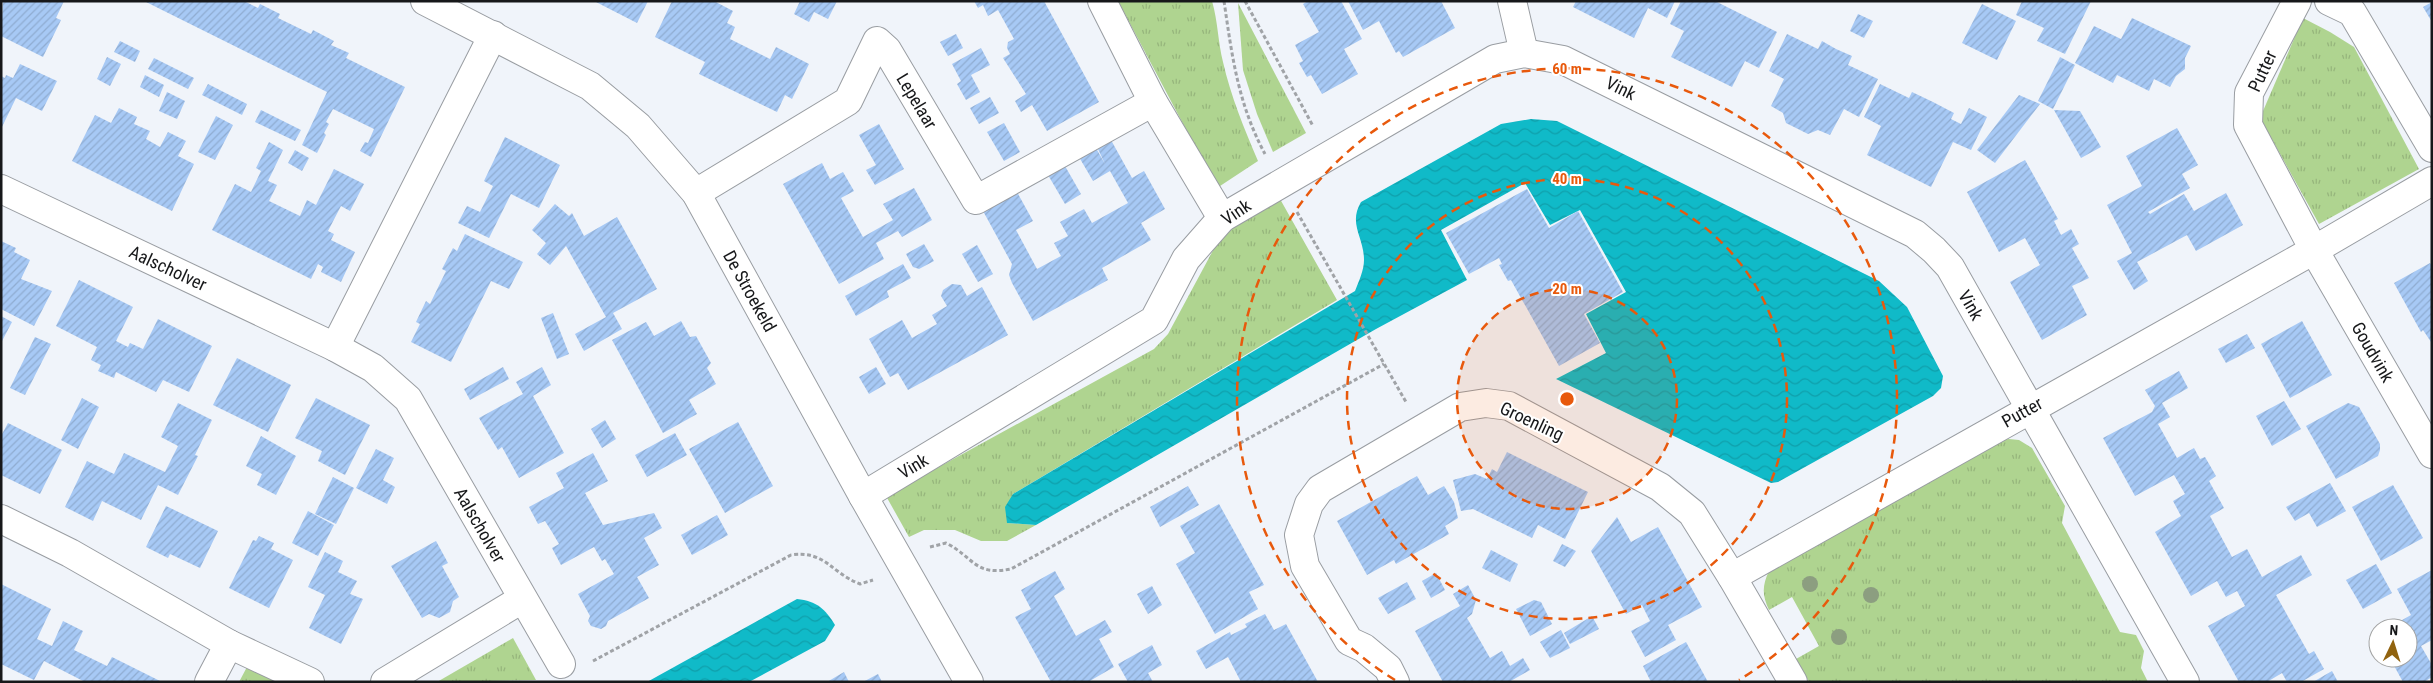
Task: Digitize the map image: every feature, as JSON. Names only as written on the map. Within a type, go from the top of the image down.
[{"type":"street","name":"De Stroekeld","points":[[425,1],[590,86],[638,126],[696,193],[863,496],[969,682]]},
{"type":"street","points":[[1102,1],[1153,102],[1222,218]]},
{"type":"street","points":[[1512,1],[1524,53]]},
{"type":"street","name":"Putter","points":[[2297,1],[2249,94],[2248,125],[2314,250]]},
{"type":"street","points":[[2329,1],[2352,12],[2432,148]]},
{"type":"street","points":[[334,347],[494,35]]},
{"type":"street","name":"Lepelaar","points":[[696,193],[848,101],[877,40],[887,50],[976,200],[1153,102]]},
{"type":"street","name":"Vink","points":[[863,496],[1154,320],[1186,259],[1222,218],[1495,59],[1524,53],[1563,60],[1915,234],[1934,250],[1950,267],[2185,682]]},
{"type":"street","name":"Putter","points":[[1732,576],[2314,250],[2432,181]]},
{"type":"street","name":"Aalscholver","points":[[1,189],[334,347],[373,368],[408,398],[522,599],[573,665]]},
{"type":"street","name":"Goudvink","points":[[2314,250],[2432,454]]},
{"type":"street","name":"Groenling","points":[[1395,682],[1388,668],[1364,648],[1349,641],[1305,566],[1299,535],[1309,504],[1320,489],[1460,407],[1474,403],[1498,403],[1510,406],[1660,487],[1692,513],[1732,576],[1793,682]]},
{"type":"street","points":[[1,518],[70,553],[229,644],[302,680],[310,682]]},
{"type":"street","points":[[385,682],[522,599]]},
{"type":"street","points":[[209,682],[229,644]]},
{"type":"path","points":[[1224,1],[1241,100],[1251,128],[1331,273],[1381,356],[1422,430]]},
{"type":"path","points":[[1245,1],[1329,156]]},
{"type":"path","points":[[573,665],[791,555],[802,553],[816,556],[860,584],[867,583],[936,544],[946,543],[981,568],[994,572],[1011,569],[1384,364]]},
{"type":"green space","points":[[1118,1],[1212,1],[1226,75],[1238,112],[1258,161],[1217,188]]},
{"type":"green space","points":[[1238,3],[1306,133],[1273,152],[1257,114],[1243,70]]},
{"type":"green space","points":[[2303,18],[2354,47],[2419,169],[2319,224],[2260,118]]},
{"type":"green space","points":[[1280,199],[1337,300],[1013,494],[1007,523],[1036,525],[1007,541],[981,541],[955,530],[924,530],[909,537],[886,496],[1154,349],[1168,334],[1217,243],[1227,231]]},
{"type":"green space","points":[[2001,440],[2019,440],[2032,448],[2065,506],[2062,523],[2120,632],[2136,635],[2144,651],[2141,668],[2148,682],[1809,682],[1796,659],[1819,646],[1792,597],[1769,610],[1764,590],[1769,571]]},
{"type":"green space","points":[[513,638],[536,680],[437,682]]},
{"type":"green space","points":[[247,667],[276,682],[239,682]]},
{"type":"water","points":[[1531,119],[1557,121],[1879,281],[1907,307],[1943,376],[1941,388],[1933,396],[1778,482],[1771,483],[1556,379],[1606,353],[1586,314],[1626,292],[1580,210],[1550,225],[1525,183],[1441,230],[1467,280],[1376,329],[1036,525],[1007,523],[1005,507],[1013,494],[1355,291],[1364,264],[1356,224],[1357,210],[1361,202],[1501,124]]},
{"type":"water","points":[[797,599],[820,607],[835,625],[825,641],[749,682],[647,682]]},
{"type":"building","points":[[3,1],[64,1],[56,18],[61,20],[43,57],[1,36]]},
{"type":"building","points":[[144,1],[244,1],[258,8],[260,4],[280,14],[278,18],[311,34],[313,30],[334,41],[331,45],[349,53],[346,58],[405,87],[371,157],[360,151],[365,142],[368,143],[374,129],[333,109],[326,122],[329,124],[324,133],[326,135],[317,153],[302,145],[327,92]]},
{"type":"building","points":[[594,1],[648,1],[637,23]]},
{"type":"building","points":[[672,1],[714,1],[733,11],[727,23],[735,27],[730,39],[770,59],[776,47],[809,64],[792,99],[785,95],[777,112],[699,74],[705,62],[655,37]]},
{"type":"building","points":[[800,1],[837,1],[828,19],[814,12],[809,22],[794,14]]},
{"type":"building","points":[[974,1],[1044,1],[1099,102],[1047,131],[1032,105],[1021,112],[1015,101],[1026,94],[1003,58],[1010,54],[1007,48],[1008,42],[1014,39],[998,10],[988,16],[983,5],[978,8]]},
{"type":"building","points":[[1308,1],[1341,1],[1362,39],[1344,49],[1358,74],[1322,94],[1311,75],[1307,77],[1299,63],[1303,61],[1295,45],[1319,32],[1303,4]]},
{"type":"building","points":[[1348,1],[1441,1],[1455,28],[1403,57],[1399,51],[1396,53],[1379,21],[1363,30]]},
{"type":"building","points":[[1576,1],[1675,1],[1667,18],[1648,8],[1634,38],[1573,7]]},
{"type":"building","points":[[1681,1],[1715,1],[1777,32],[1759,68],[1745,61],[1732,87],[1671,57],[1684,31],[1670,24]]},
{"type":"building","points":[[2022,1],[2091,1],[2065,54],[2037,41],[2044,28],[2016,15]]},
{"type":"building","points":[[2432,2],[2432,22],[2423,7]]},
{"type":"building","points":[[1982,4],[2016,21],[1997,60],[1962,43]]},
{"type":"building","points":[[1858,14],[1873,21],[1864,38],[1850,31]]},
{"type":"building","points":[[2132,18],[2191,46],[2185,58],[2185,69],[2176,76],[2170,87],[2154,79],[2149,91],[2117,75],[2113,83],[2075,63],[2094,26],[2121,39]]},
{"type":"building","points":[[956,34],[963,48],[948,56],[940,42]]},
{"type":"building","points":[[1787,34],[1818,49],[1822,41],[1852,56],[1848,65],[1878,79],[1859,117],[1844,109],[1830,135],[1818,130],[1808,134],[1786,123],[1783,113],[1771,106],[1784,79],[1769,71]]},
{"type":"building","points":[[120,41],[140,51],[135,62],[114,52]]},
{"type":"building","points":[[981,48],[990,65],[971,75],[980,92],[966,100],[957,84],[961,81],[952,64]]},
{"type":"building","points":[[107,57],[121,64],[110,86],[97,79]]},
{"type":"building","points":[[2060,57],[2075,65],[2053,109],[2038,101]]},
{"type":"building","points":[[154,58],[194,78],[188,89],[148,69]]},
{"type":"building","points":[[20,64],[57,81],[42,111],[16,98],[1,129],[1,76],[5,78],[6,75],[13,78]]},
{"type":"building","points":[[145,75],[164,85],[159,97],[140,87]]},
{"type":"building","points":[[208,84],[247,104],[242,115],[202,95]]},
{"type":"building","points":[[1880,84],[1909,98],[1912,92],[1933,102],[1954,113],[1951,119],[1961,124],[1969,108],[1987,117],[1971,150],[1953,142],[1931,187],[1867,155],[1881,126],[1864,117]]},
{"type":"building","points":[[167,92],[185,101],[177,119],[159,111]]},
{"type":"building","points":[[2019,95],[2040,104],[1995,163],[1977,150]]},
{"type":"building","points":[[990,97],[999,113],[979,124],[970,108]]},
{"type":"building","points":[[119,108],[137,117],[134,124],[150,131],[146,139],[160,147],[168,132],[186,141],[178,156],[194,164],[172,211],[72,161],[95,115],[111,123]]},
{"type":"building","points":[[261,110],[301,130],[295,141],[255,122]]},
{"type":"building","points":[[2054,110],[2080,111],[2101,147],[2081,158]]},
{"type":"building","points":[[216,116],[233,125],[215,160],[198,152]]},
{"type":"building","points":[[1004,123],[1020,152],[1004,161],[987,132]]},
{"type":"building","points":[[879,124],[904,169],[875,185],[866,170],[876,165],[859,135]]},
{"type":"building","points":[[2177,128],[2198,165],[2182,174],[2190,188],[2148,212],[2150,214],[2184,194],[2194,211],[2226,193],[2243,225],[2196,251],[2187,235],[2137,262],[2148,281],[2134,290],[2117,261],[2132,253],[2107,205],[2142,186],[2126,156]]},
{"type":"building","points":[[505,137],[560,165],[539,208],[511,194],[489,238],[458,223],[467,206],[480,212],[493,186],[484,181]]},
{"type":"building","points":[[1111,140],[1132,178],[1144,171],[1165,209],[1141,223],[1151,240],[1102,268],[1108,280],[1033,321],[1009,275],[1012,264],[983,211],[1017,192],[1033,221],[1016,230],[1037,269],[1061,256],[1054,243],[1068,236],[1060,222],[1084,209],[1092,223],[1128,203],[1110,171],[1093,181],[1079,157],[1096,148],[1105,164],[1097,147]]},
{"type":"building","points":[[269,142],[283,150],[268,181],[277,185],[269,201],[300,216],[307,200],[316,205],[334,169],[364,184],[350,211],[341,206],[328,231],[334,234],[331,240],[355,252],[341,282],[321,272],[323,267],[318,264],[311,279],[212,230],[235,184],[251,192],[261,171],[256,168]]},
{"type":"building","points":[[295,150],[309,158],[302,171],[288,163]]},
{"type":"building","points":[[2025,160],[2058,219],[2054,221],[2061,235],[2071,229],[2079,244],[2072,248],[2089,278],[2072,286],[2087,315],[2042,340],[2010,282],[2040,265],[2025,238],[1999,252],[1967,192]]},
{"type":"building","points":[[822,163],[830,179],[843,172],[854,191],[841,198],[863,237],[893,220],[883,204],[914,188],[932,220],[902,237],[898,231],[876,243],[884,259],[839,284],[783,184]]},
{"type":"building","points":[[1065,166],[1081,194],[1065,204],[1048,175]]},
{"type":"building","points":[[1527,189],[1549,228],[1578,211],[1623,292],[1584,314],[1600,343],[1559,366],[1511,280],[1508,281],[1499,265],[1502,264],[1499,258],[1469,274],[1446,233]]},
{"type":"building","points":[[555,204],[569,216],[572,213],[584,236],[617,217],[657,289],[613,313],[622,329],[584,351],[575,334],[606,317],[566,246],[550,265],[537,254],[546,243],[532,230]]},
{"type":"building","points":[[465,234],[523,262],[509,289],[491,281],[451,362],[411,342],[420,324],[416,322],[426,301],[430,304],[446,271],[442,269],[453,248],[457,251]]},
{"type":"building","points":[[1,241],[16,248],[14,252],[30,260],[21,279],[52,291],[34,326],[1,309]]},
{"type":"building","points":[[924,244],[934,261],[919,269],[913,267],[906,254]]},
{"type":"building","points":[[977,245],[993,274],[978,282],[962,254]]},
{"type":"building","points":[[2430,263],[2432,266],[2431,342],[2423,330],[2421,332],[2394,283]]},
{"type":"building","points":[[903,264],[911,278],[887,291],[889,297],[856,316],[845,296]]},
{"type":"building","points":[[79,280],[133,307],[116,341],[128,347],[130,343],[143,349],[158,319],[212,346],[189,392],[163,380],[156,392],[116,372],[114,378],[98,371],[101,365],[91,360],[97,347],[56,326]]},
{"type":"building","points":[[952,284],[961,285],[967,296],[982,287],[1008,335],[908,390],[898,373],[890,377],[869,339],[902,320],[912,338],[937,324],[932,315],[947,306],[941,296],[943,290]]},
{"type":"building","points":[[553,313],[569,354],[557,359],[541,318]]},
{"type":"building","points":[[1,316],[12,322],[1,343]]},
{"type":"building","points":[[681,321],[690,337],[696,336],[711,363],[707,368],[716,384],[689,400],[697,414],[663,433],[612,340],[646,322],[654,336]]},
{"type":"building","points":[[2302,321],[2332,375],[2290,398],[2261,344]]},
{"type":"building","points":[[2247,334],[2255,348],[2226,363],[2218,349]]},
{"type":"building","points":[[35,337],[51,344],[25,395],[10,388]]},
{"type":"building","points":[[237,358],[291,385],[268,432],[213,405]]},
{"type":"building","points":[[503,367],[509,379],[470,400],[464,389]]},
{"type":"building","points":[[542,367],[551,385],[533,396],[564,453],[519,478],[502,447],[498,450],[479,418],[523,394],[516,382]]},
{"type":"building","points":[[876,367],[886,384],[869,394],[859,377]]},
{"type":"building","points":[[2179,371],[2188,388],[2162,403],[2170,417],[2158,424],[2177,458],[2194,448],[2200,459],[2205,457],[2216,476],[2209,481],[2224,508],[2210,516],[2232,557],[2247,549],[2262,577],[2301,555],[2312,575],[2276,595],[2309,654],[2314,651],[2324,669],[2301,682],[2287,682],[2282,673],[2267,682],[2239,682],[2208,626],[2245,606],[2237,591],[2226,597],[2217,581],[2191,596],[2155,532],[2181,516],[2173,501],[2185,494],[2174,475],[2135,496],[2103,438],[2152,412],[2155,406],[2145,390]]},
{"type":"building","points":[[82,398],[99,407],[78,449],[61,440]]},
{"type":"building","points":[[316,398],[370,425],[345,475],[318,461],[322,451],[295,438]]},
{"type":"building","points":[[2284,401],[2301,429],[2272,446],[2256,416]]},
{"type":"building","points":[[178,403],[212,420],[195,455],[198,456],[178,495],[158,485],[141,520],[102,501],[93,521],[65,507],[87,461],[114,474],[124,453],[165,472],[178,446],[161,437]]},
{"type":"building","points":[[2348,403],[2359,407],[2380,444],[2380,450],[2378,456],[2336,479],[2306,426]]},
{"type":"building","points":[[605,420],[616,439],[602,448],[591,429]]},
{"type":"building","points":[[738,422],[773,486],[725,513],[689,449]]},
{"type":"building","points":[[8,423],[62,450],[40,494],[1,475],[1,436]]},
{"type":"building","points":[[675,433],[687,455],[647,477],[635,455]]},
{"type":"building","points":[[261,436],[296,456],[276,495],[257,485],[262,474],[246,466]]},
{"type":"building","points":[[376,449],[394,458],[383,480],[395,487],[387,504],[356,488]]},
{"type":"building","points":[[1507,452],[1588,492],[1565,539],[1538,525],[1532,538],[1473,509],[1461,511],[1453,480],[1475,474],[1487,479],[1492,469],[1497,472]]},
{"type":"building","points":[[593,453],[608,481],[585,493],[603,525],[654,513],[662,528],[644,538],[659,565],[637,577],[649,598],[608,621],[606,626],[601,629],[591,626],[588,621],[590,616],[578,594],[614,574],[605,559],[602,561],[594,547],[561,565],[552,548],[559,544],[545,521],[538,524],[529,507],[564,488],[556,473]]},
{"type":"building","points":[[1417,476],[1428,495],[1444,486],[1454,502],[1458,518],[1445,526],[1449,534],[1396,564],[1394,560],[1367,575],[1337,521]]},
{"type":"building","points":[[333,477],[354,488],[336,524],[315,514]]},
{"type":"building","points":[[2330,483],[2346,511],[2317,527],[2309,513],[2295,521],[2286,507]]},
{"type":"building","points":[[2393,485],[2423,538],[2381,561],[2352,507]]},
{"type":"building","points":[[1188,486],[1199,505],[1160,527],[1150,507]]},
{"type":"building","points":[[1219,504],[1264,585],[1249,592],[1258,609],[1215,634],[1176,564],[1195,553],[1180,526]]},
{"type":"building","points":[[166,506],[218,531],[200,568],[170,554],[168,558],[146,547]]},
{"type":"building","points":[[308,511],[334,525],[318,556],[292,543]]},
{"type":"building","points":[[717,515],[728,535],[692,555],[681,535]]},
{"type":"building","points":[[1617,517],[1631,542],[1658,527],[1702,607],[1668,625],[1676,640],[1645,657],[1631,631],[1650,621],[1642,605],[1626,614],[1591,551]]},
{"type":"building","points":[[259,536],[274,543],[271,549],[293,560],[269,608],[229,588],[253,540],[256,541]]},
{"type":"building","points":[[436,541],[448,563],[442,566],[459,597],[453,601],[450,612],[439,618],[429,614],[422,618],[391,566]]},
{"type":"building","points":[[1562,544],[1576,551],[1565,567],[1553,561]]},
{"type":"building","points":[[1491,550],[1518,564],[1510,582],[1482,568]]},
{"type":"building","points":[[325,552],[343,561],[338,572],[357,581],[350,594],[363,599],[341,644],[309,628],[325,595],[308,587]]},
{"type":"building","points":[[2376,564],[2392,593],[2363,609],[2346,580]]},
{"type":"building","points":[[2432,570],[2432,640],[2421,646],[2432,665],[2432,677],[2424,682],[2403,682],[2395,668],[2418,668],[2418,618],[2406,618],[2411,615],[2397,589]]},
{"type":"building","points":[[1055,571],[1065,589],[1054,596],[1076,636],[1105,620],[1112,632],[1099,639],[1114,667],[1088,682],[1051,682],[1015,617],[1031,609],[1021,590]]},
{"type":"building","points":[[1436,573],[1445,590],[1431,598],[1422,581]]},
{"type":"building","points":[[1407,582],[1416,599],[1388,614],[1378,598]]},
{"type":"building","points":[[1,584],[51,609],[37,639],[52,646],[63,621],[83,631],[74,650],[107,666],[112,657],[162,682],[85,682],[44,661],[34,680],[1,664]]},
{"type":"building","points":[[1468,585],[1476,600],[1472,614],[1467,618],[1490,658],[1502,651],[1510,666],[1523,658],[1530,670],[1509,682],[1443,682],[1415,631],[1460,606],[1453,594]]},
{"type":"building","points":[[1152,586],[1162,605],[1148,614],[1137,594]]},
{"type":"building","points":[[1534,600],[1541,602],[1552,624],[1530,636],[1516,609]]},
{"type":"building","points":[[1265,614],[1274,630],[1286,624],[1318,682],[1241,682],[1228,657],[1206,669],[1196,651],[1230,632],[1231,635],[1247,627],[1245,624]]},
{"type":"building","points":[[1592,616],[1599,629],[1570,644],[1564,633]]},
{"type":"building","points":[[1561,630],[1570,648],[1550,658],[1540,642]]},
{"type":"building","points":[[1686,642],[1708,682],[1651,682],[1643,666]]},
{"type":"building","points":[[1152,645],[1162,665],[1148,673],[1153,682],[1128,682],[1118,664]]},
{"type":"building","points":[[2332,671],[2338,682],[2313,682]]},
{"type":"building","points":[[844,672],[849,682],[827,682]]},
{"type":"building","points":[[878,674],[882,682],[863,682]]}]
